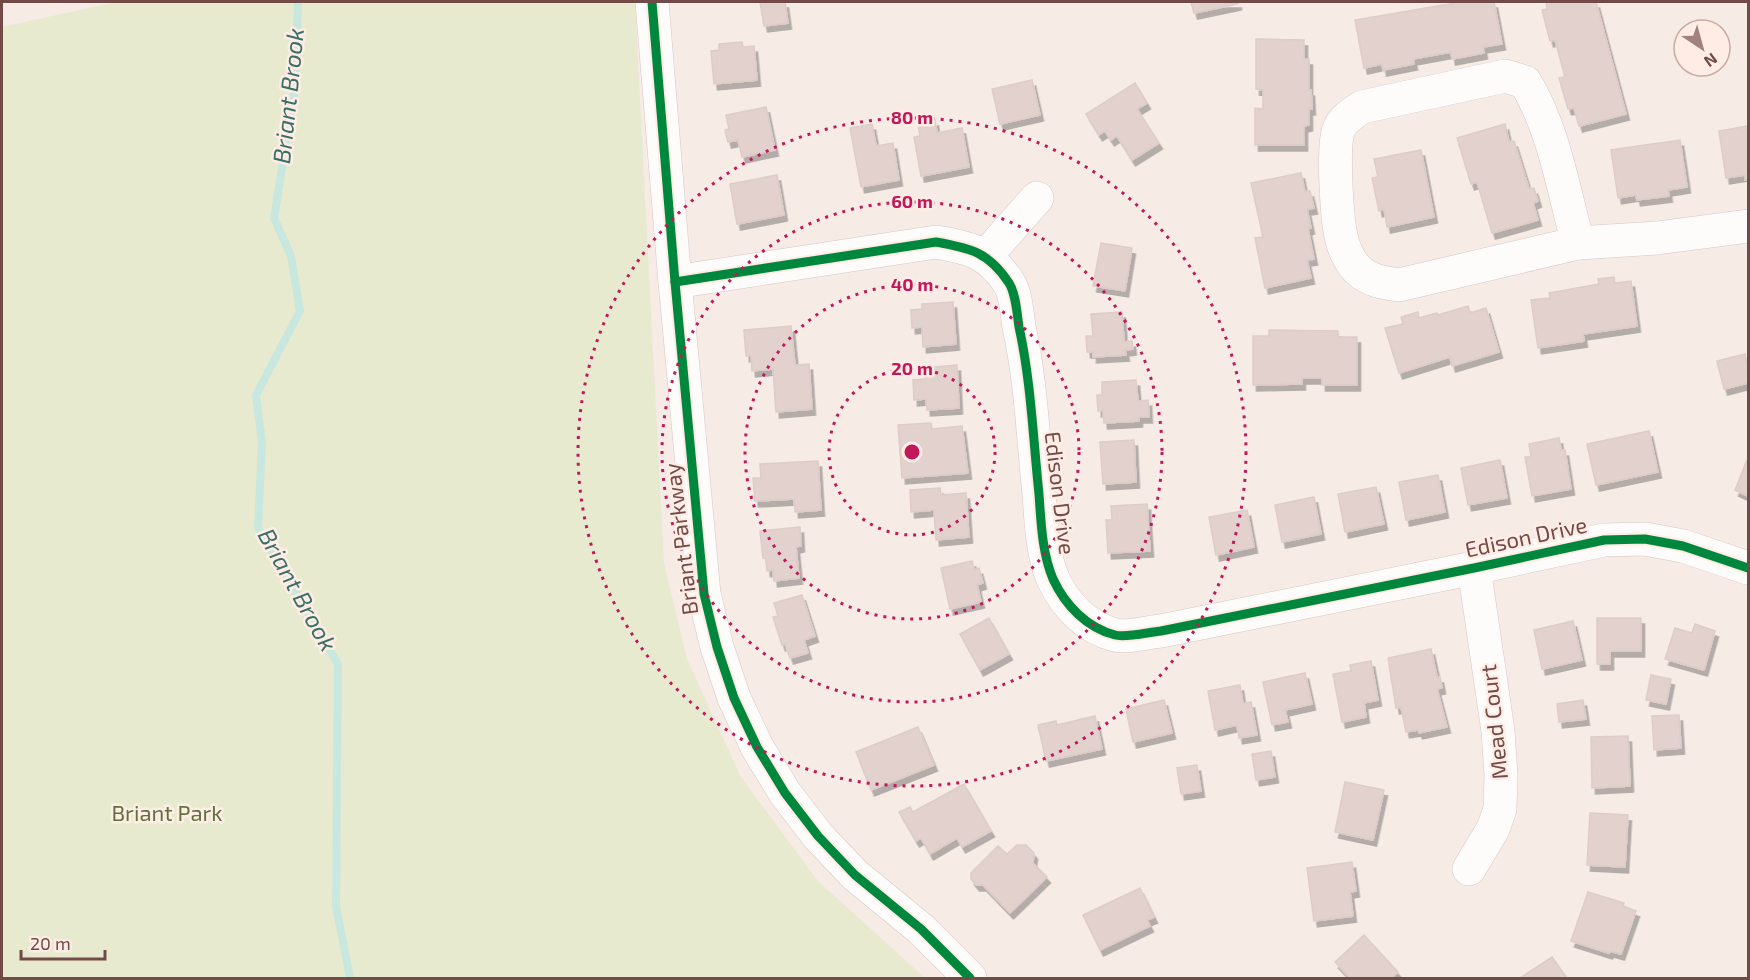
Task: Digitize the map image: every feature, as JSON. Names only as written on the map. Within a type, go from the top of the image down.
[{"type":"street","name":"Briant Parkway","points":[[652,2],[704,594],[717,647],[734,698],[757,747],[785,793],[818,836],[855,875],[921,929],[970,978]]},
{"type":"street","points":[[1578,243],[1538,103],[1524,82],[1505,76],[1362,107],[1348,116],[1338,130],[1335,167],[1341,235],[1347,253],[1357,269],[1377,283],[1399,285],[1578,243],[1656,238],[1749,226]]},
{"type":"street","points":[[985,257],[1037,198]]},
{"type":"street","name":"Edison Drive","points":[[675,282],[936,242],[967,248],[985,257],[1011,285],[1023,341],[1042,529],[1053,578],[1063,597],[1077,614],[1093,625],[1117,636],[1161,631],[1604,540],[1645,539],[1683,546],[1749,568]]},
{"type":"street","name":"Mead Court","points":[[1469,869],[1492,829],[1500,809],[1501,775],[1498,732],[1474,568]]},
{"type":"green space","name":"Briant Park","points":[[116,2],[635,2],[664,563],[687,659],[741,777],[818,881],[925,978],[2,978],[2,27]]},
{"type":"building","points":[[760,2],[785,2],[788,23],[764,26]]},
{"type":"building","points":[[1191,2],[1238,2],[1238,4],[1194,13]]},
{"type":"building","points":[[1461,2],[1494,2],[1502,44],[1483,47],[1484,53],[1452,59],[1451,52],[1413,59],[1414,64],[1383,70],[1382,64],[1364,68],[1355,20]]},
{"type":"building","points":[[1546,2],[1596,2],[1626,114],[1579,126],[1574,108],[1568,109],[1559,78],[1565,77],[1555,40],[1550,41],[1542,10],[1547,9]]},
{"type":"building","points":[[1256,39],[1304,40],[1304,59],[1309,59],[1309,90],[1311,90],[1312,109],[1309,109],[1309,125],[1304,126],[1304,145],[1255,145],[1255,108],[1263,109],[1263,90],[1256,89]]},
{"type":"building","points":[[742,42],[743,47],[754,46],[757,80],[714,84],[711,51],[719,50],[719,44]]},
{"type":"building","points":[[1032,80],[1040,115],[1000,124],[992,89]]},
{"type":"building","points":[[1135,83],[1147,103],[1137,109],[1159,143],[1132,160],[1117,136],[1111,140],[1105,131],[1099,135],[1086,114]]},
{"type":"building","points":[[766,107],[775,150],[742,157],[738,140],[728,142],[725,130],[729,129],[726,115]]},
{"type":"building","points":[[935,120],[937,133],[962,128],[969,167],[921,176],[914,137],[920,136],[918,124]]},
{"type":"building","points":[[872,124],[876,146],[893,143],[899,180],[861,187],[850,128]]},
{"type":"building","points":[[1505,124],[1509,142],[1514,141],[1529,189],[1534,188],[1538,201],[1533,203],[1538,220],[1492,233],[1477,182],[1471,184],[1457,138]]},
{"type":"building","points":[[1748,126],[1748,180],[1745,180],[1745,175],[1726,178],[1719,131]]},
{"type":"building","points":[[1680,140],[1687,187],[1668,190],[1669,196],[1637,200],[1636,195],[1618,198],[1611,150]]},
{"type":"building","points":[[1421,150],[1434,217],[1387,227],[1384,209],[1379,211],[1372,178],[1378,177],[1374,159]]},
{"type":"building","points":[[1301,173],[1305,192],[1310,191],[1314,208],[1307,209],[1314,259],[1307,260],[1311,278],[1265,288],[1255,238],[1263,237],[1251,183]]},
{"type":"building","points":[[777,175],[784,215],[737,224],[730,184]]},
{"type":"building","points":[[1101,243],[1132,248],[1125,291],[1093,286]]},
{"type":"building","points":[[1614,277],[1615,283],[1631,281],[1637,326],[1583,334],[1584,341],[1538,348],[1531,300],[1550,298],[1549,293],[1599,284],[1598,279]]},
{"type":"building","points":[[953,302],[956,344],[923,347],[922,327],[912,328],[911,310],[922,309],[922,304]]},
{"type":"building","points":[[1468,306],[1470,313],[1486,308],[1499,352],[1452,366],[1450,357],[1399,373],[1385,328],[1403,324],[1401,317],[1418,312],[1419,318]]},
{"type":"building","points":[[1122,312],[1124,342],[1132,341],[1133,349],[1125,350],[1126,355],[1093,357],[1093,352],[1087,352],[1086,336],[1093,336],[1091,314]]},
{"type":"building","points":[[791,326],[795,365],[809,364],[812,409],[776,412],[773,369],[752,371],[751,356],[746,356],[744,330]]},
{"type":"building","points":[[1269,330],[1338,331],[1338,337],[1357,337],[1357,385],[1322,385],[1322,378],[1302,378],[1302,384],[1253,385],[1253,336],[1269,336]]},
{"type":"building","points":[[1745,354],[1748,383],[1724,389],[1717,361]]},
{"type":"building","points":[[957,365],[959,408],[927,410],[926,399],[914,400],[913,380],[925,379],[924,368]]},
{"type":"building","points":[[1136,380],[1138,401],[1148,400],[1149,417],[1139,417],[1139,421],[1104,423],[1103,411],[1098,411],[1097,395],[1102,395],[1102,382]]},
{"type":"building","points":[[931,423],[932,429],[962,426],[968,473],[902,478],[898,425]]},
{"type":"building","points":[[1649,431],[1658,472],[1596,485],[1587,444]]},
{"type":"building","points":[[1559,438],[1561,450],[1565,450],[1571,489],[1532,496],[1525,457],[1531,457],[1529,444]]},
{"type":"building","points":[[1134,440],[1136,482],[1103,484],[1100,442]]},
{"type":"building","points":[[1500,460],[1507,498],[1468,505],[1461,468]]},
{"type":"building","points":[[1748,460],[1748,496],[1735,490]]},
{"type":"building","points":[[818,461],[821,510],[795,512],[794,499],[755,501],[753,478],[761,478],[760,464]]},
{"type":"building","points":[[1438,475],[1445,512],[1406,520],[1399,482]]},
{"type":"building","points":[[1376,487],[1384,524],[1345,532],[1338,494]]},
{"type":"building","points":[[940,488],[941,495],[966,493],[969,537],[936,540],[934,510],[911,512],[910,490]]},
{"type":"building","points":[[1314,497],[1321,534],[1282,542],[1275,505]]},
{"type":"building","points":[[1147,504],[1150,551],[1108,553],[1106,520],[1112,520],[1111,506]]},
{"type":"building","points":[[1247,510],[1254,547],[1216,555],[1209,517]]},
{"type":"building","points":[[800,527],[801,546],[796,547],[799,578],[774,581],[773,570],[767,571],[766,558],[763,558],[760,531]]},
{"type":"building","points":[[972,561],[974,570],[979,568],[983,583],[977,585],[981,602],[950,609],[941,568]]},
{"type":"building","points":[[802,595],[815,636],[804,640],[808,653],[790,658],[785,644],[782,645],[773,617],[778,616],[774,603]]},
{"type":"building","points":[[989,618],[1009,654],[980,670],[960,634]]},
{"type":"building","points":[[1597,618],[1641,618],[1641,651],[1610,651],[1610,664],[1597,664]]},
{"type":"building","points":[[1573,621],[1582,660],[1542,669],[1534,630]]},
{"type":"building","points":[[1695,624],[1715,631],[1704,670],[1665,659],[1675,628],[1692,633]]},
{"type":"building","points":[[1431,649],[1437,677],[1440,677],[1442,688],[1437,689],[1447,727],[1419,733],[1418,730],[1406,732],[1401,707],[1396,708],[1388,658]]},
{"type":"building","points":[[1371,661],[1378,700],[1364,703],[1366,717],[1342,722],[1333,674],[1351,671],[1350,665]]},
{"type":"building","points":[[1305,673],[1312,704],[1285,710],[1288,722],[1272,725],[1263,682]]},
{"type":"building","points":[[1651,675],[1671,679],[1666,704],[1646,700]]},
{"type":"building","points":[[1240,685],[1243,704],[1251,702],[1257,735],[1239,738],[1237,725],[1215,730],[1208,691]]},
{"type":"building","points":[[1164,700],[1172,733],[1133,742],[1126,709]]},
{"type":"building","points":[[1583,700],[1586,719],[1559,722],[1557,704]]},
{"type":"building","points":[[1679,715],[1681,748],[1654,750],[1652,716]]},
{"type":"building","points":[[1095,716],[1102,749],[1046,761],[1038,725],[1056,721],[1057,725]]},
{"type":"building","points":[[918,727],[934,765],[871,790],[856,752]]},
{"type":"building","points":[[1628,736],[1630,786],[1592,788],[1591,737]]},
{"type":"building","points":[[1271,751],[1275,777],[1256,780],[1252,754]]},
{"type":"building","points":[[1197,765],[1201,791],[1181,794],[1177,768]]},
{"type":"building","points":[[1345,782],[1384,790],[1373,840],[1335,832]]},
{"type":"building","points":[[964,784],[991,831],[962,847],[957,838],[930,854],[921,838],[916,841],[899,812],[910,807],[913,812]]},
{"type":"building","points":[[1590,813],[1628,815],[1625,867],[1587,865]]},
{"type":"building","points":[[1017,845],[1026,845],[1034,853],[1033,863],[1047,877],[1010,913],[983,885],[976,885],[971,879],[971,873],[998,846],[1007,854]]},
{"type":"building","points":[[1352,862],[1356,891],[1350,892],[1353,916],[1314,921],[1307,868]]},
{"type":"building","points":[[1140,888],[1154,917],[1147,920],[1150,926],[1100,950],[1083,915]]},
{"type":"building","points":[[1588,892],[1624,903],[1623,906],[1636,911],[1621,954],[1610,951],[1609,953],[1571,941]]},
{"type":"building","points":[[1364,935],[1398,972],[1392,978],[1350,978],[1335,962]]},
{"type":"building","points":[[1552,957],[1567,978],[1520,978]]},
{"type":"waterway","name":"Briant Brook","points":[[298,2],[295,88],[274,218],[291,256],[300,311],[256,395],[262,442],[258,528],[338,664],[336,906],[350,978]]},
{"type":"cycle path","points":[[652,2],[704,594],[717,647],[734,698],[757,747],[785,793],[818,836],[855,875],[921,929],[970,978]]},
{"type":"cycle path","points":[[675,282],[936,242],[969,249],[994,264],[1009,283],[1015,298],[1029,389],[1043,537],[1049,569],[1058,589],[1078,614],[1095,627],[1115,635],[1161,631],[1604,540],[1645,539],[1683,546],[1748,568]]}]
